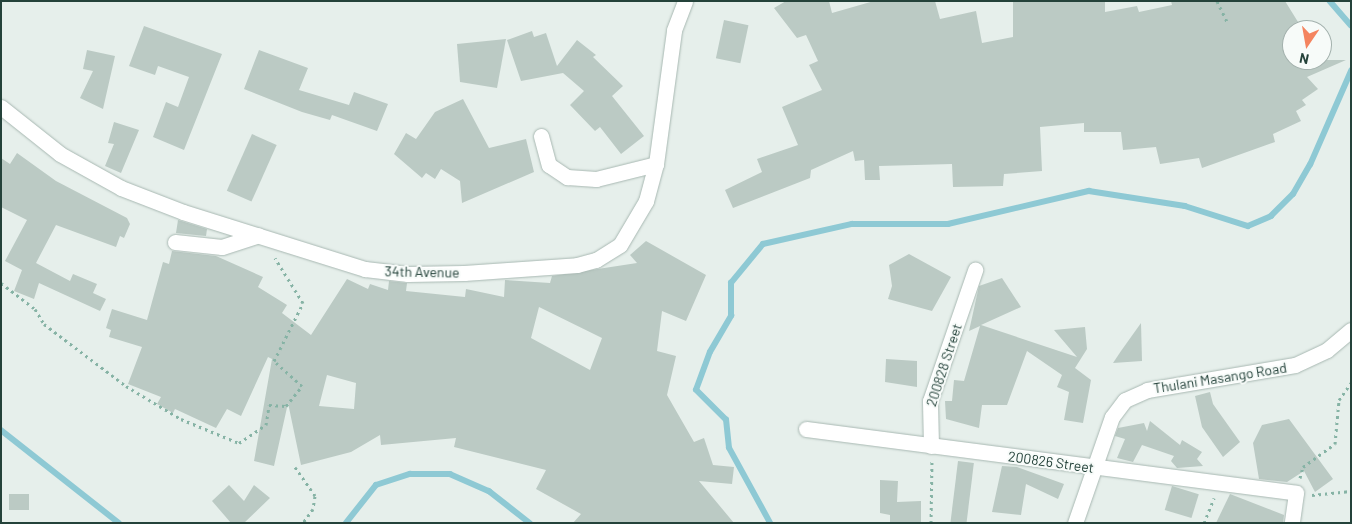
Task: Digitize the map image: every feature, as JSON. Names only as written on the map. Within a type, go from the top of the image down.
[{"type":"street","name":"34th Avenue","points":[[1,107],[90,173],[157,203],[387,273],[464,274],[577,265],[596,260],[620,245],[646,201],[656,164],[667,66],[684,1]]},
{"type":"street","points":[[541,136],[549,164],[567,177],[589,180],[656,164]]},
{"type":"street","points":[[176,242],[222,247],[258,234]]},
{"type":"street","name":"200828 Street","points":[[931,446],[930,401],[975,270]]},
{"type":"street","name":"Thulani Masango Road","points":[[1075,523],[1092,468],[1112,417],[1125,400],[1147,390],[1295,365],[1328,350],[1351,330]]},
{"type":"street","name":"200826 Street","points":[[806,429],[1219,486],[1296,493]]},
{"type":"street","points":[[1292,523],[1296,493]]},
{"type":"path","points":[[1217,1],[1228,24]]},
{"type":"path","points":[[1,283],[35,309],[44,324],[126,386],[180,419],[239,443],[266,425],[269,405],[286,406],[302,386],[274,361],[303,303],[258,234]]},
{"type":"path","points":[[1351,383],[1339,400],[1335,444],[1303,467],[1296,493],[1324,496],[1351,491]]},
{"type":"path","points":[[931,446],[931,523]]},
{"type":"path","points":[[295,467],[315,496],[314,510],[303,523]]},
{"type":"path","points":[[1204,523],[1219,486]]},
{"type":"building","points":[[786,1],[829,1],[832,13],[874,1],[935,1],[940,19],[976,11],[982,43],[1013,37],[1013,1],[1105,1],[1105,12],[1137,6],[1139,12],[1172,5],[1171,1],[1285,1],[1297,20],[1282,20],[1282,70],[1323,70],[1307,77],[1318,89],[1302,100],[1306,105],[1296,111],[1301,121],[1273,134],[1275,142],[1202,168],[1199,158],[1160,164],[1156,147],[1123,150],[1121,132],[1084,132],[1084,123],[1040,127],[1042,171],[1004,174],[1003,186],[953,187],[952,164],[879,166],[880,180],[865,180],[864,160],[855,161],[853,151],[811,170],[810,178],[733,208],[725,190],[762,172],[757,159],[798,145],[782,107],[822,90],[809,65],[818,61],[806,35],[797,38],[774,8]]},
{"type":"building","points":[[724,20],[748,25],[740,63],[716,58]]},
{"type":"building","points":[[144,26],[222,54],[184,150],[153,137],[166,102],[178,107],[189,77],[158,66],[155,75],[129,66]]},
{"type":"building","points":[[532,31],[534,37],[546,33],[557,66],[577,40],[596,55],[593,57],[623,86],[612,96],[644,136],[621,154],[600,127],[595,131],[570,105],[584,91],[563,73],[521,81],[507,40]]},
{"type":"building","points":[[506,39],[497,88],[460,82],[457,44]]},
{"type":"building","points":[[87,50],[115,56],[103,109],[80,98],[93,71],[83,69]]},
{"type":"building","points":[[259,50],[308,68],[299,90],[349,105],[354,92],[388,104],[377,131],[332,115],[330,120],[302,112],[244,89]]},
{"type":"building","points":[[1332,60],[1346,60],[1332,66]]},
{"type":"building","points":[[463,99],[489,148],[526,139],[534,172],[462,203],[460,181],[441,169],[435,179],[426,173],[422,178],[394,154],[406,133],[416,139],[435,112]]},
{"type":"building","points":[[114,122],[139,130],[121,173],[105,166],[114,144],[108,143]]},
{"type":"building","points":[[252,134],[277,145],[251,202],[227,191]]},
{"type":"building","points":[[17,153],[56,181],[127,218],[130,224],[124,238],[120,236],[116,247],[56,225],[36,263],[70,281],[73,274],[97,284],[93,293],[106,299],[100,311],[39,283],[34,299],[14,291],[22,270],[5,261],[27,220],[1,207],[1,158],[10,164]]},
{"type":"building","points":[[178,220],[207,229],[206,236],[176,233]]},
{"type":"building","points":[[646,241],[706,275],[686,321],[662,311],[657,351],[676,356],[667,395],[694,442],[704,438],[713,465],[734,467],[732,484],[699,481],[734,523],[573,523],[581,514],[536,489],[546,470],[454,447],[456,438],[381,445],[380,435],[351,452],[301,465],[288,403],[274,466],[254,461],[272,359],[268,357],[241,416],[227,409],[216,428],[175,409],[173,413],[157,404],[161,397],[128,384],[142,347],[109,337],[111,330],[106,328],[112,309],[147,320],[163,262],[169,264],[172,251],[216,256],[263,277],[258,287],[287,305],[282,313],[311,335],[347,279],[368,289],[370,284],[388,290],[389,281],[407,283],[406,291],[465,297],[466,289],[504,297],[505,280],[550,283],[552,276],[637,263],[630,255]],"holes":[[[539,307],[602,338],[590,370],[531,338]],[[327,375],[356,383],[354,409],[319,406]]]},
{"type":"building","points":[[909,254],[951,277],[932,311],[888,299],[892,286],[889,265]]},
{"type":"building","points":[[1002,278],[1021,307],[981,325],[1077,357],[1054,330],[1085,327],[1087,349],[1075,368],[1091,380],[1083,423],[1064,420],[1069,392],[1057,387],[1062,375],[1027,351],[1007,405],[982,405],[979,428],[946,419],[945,401],[952,401],[954,380],[964,381],[980,326],[969,331],[979,286]]},
{"type":"building","points":[[1141,323],[1142,361],[1113,363],[1121,351]]},
{"type":"building","points":[[886,359],[917,361],[917,387],[885,382]]},
{"type":"building","points":[[1210,392],[1213,404],[1240,442],[1223,457],[1202,427],[1195,396]]},
{"type":"building","points":[[1289,419],[1333,479],[1315,492],[1304,471],[1287,482],[1259,479],[1253,443],[1262,425]]},
{"type":"building","points":[[1150,421],[1180,445],[1182,440],[1202,452],[1197,459],[1203,466],[1177,468],[1171,461],[1174,456],[1142,445],[1133,462],[1117,458],[1125,439],[1115,436],[1118,428],[1144,423],[1147,431]]},
{"type":"building","points":[[958,461],[974,463],[967,523],[950,523]]},
{"type":"building","points":[[1002,466],[1017,467],[1064,484],[1058,499],[1026,484],[1021,515],[992,512]]},
{"type":"building","points":[[880,480],[898,481],[897,502],[921,501],[921,523],[890,523],[890,515],[880,513]]},
{"type":"building","points":[[229,485],[244,501],[254,485],[270,498],[244,523],[231,523],[212,501]]},
{"type":"building","points":[[1172,486],[1199,494],[1191,518],[1165,510]]},
{"type":"building","points":[[9,494],[29,494],[29,510],[9,510]]},
{"type":"building","points":[[1230,494],[1284,515],[1283,523],[1216,523]]},
{"type":"waterway","points":[[1330,1],[1351,25]]},
{"type":"waterway","points":[[770,523],[729,448],[726,420],[696,390],[710,352],[731,316],[731,283],[763,244],[852,224],[948,224],[1089,191],[1185,206],[1248,226],[1271,216],[1293,194],[1310,165],[1351,71]]},
{"type":"waterway","points":[[1,430],[119,523]]},
{"type":"waterway","points":[[346,523],[376,485],[410,474],[450,474],[489,491],[530,523]]}]
